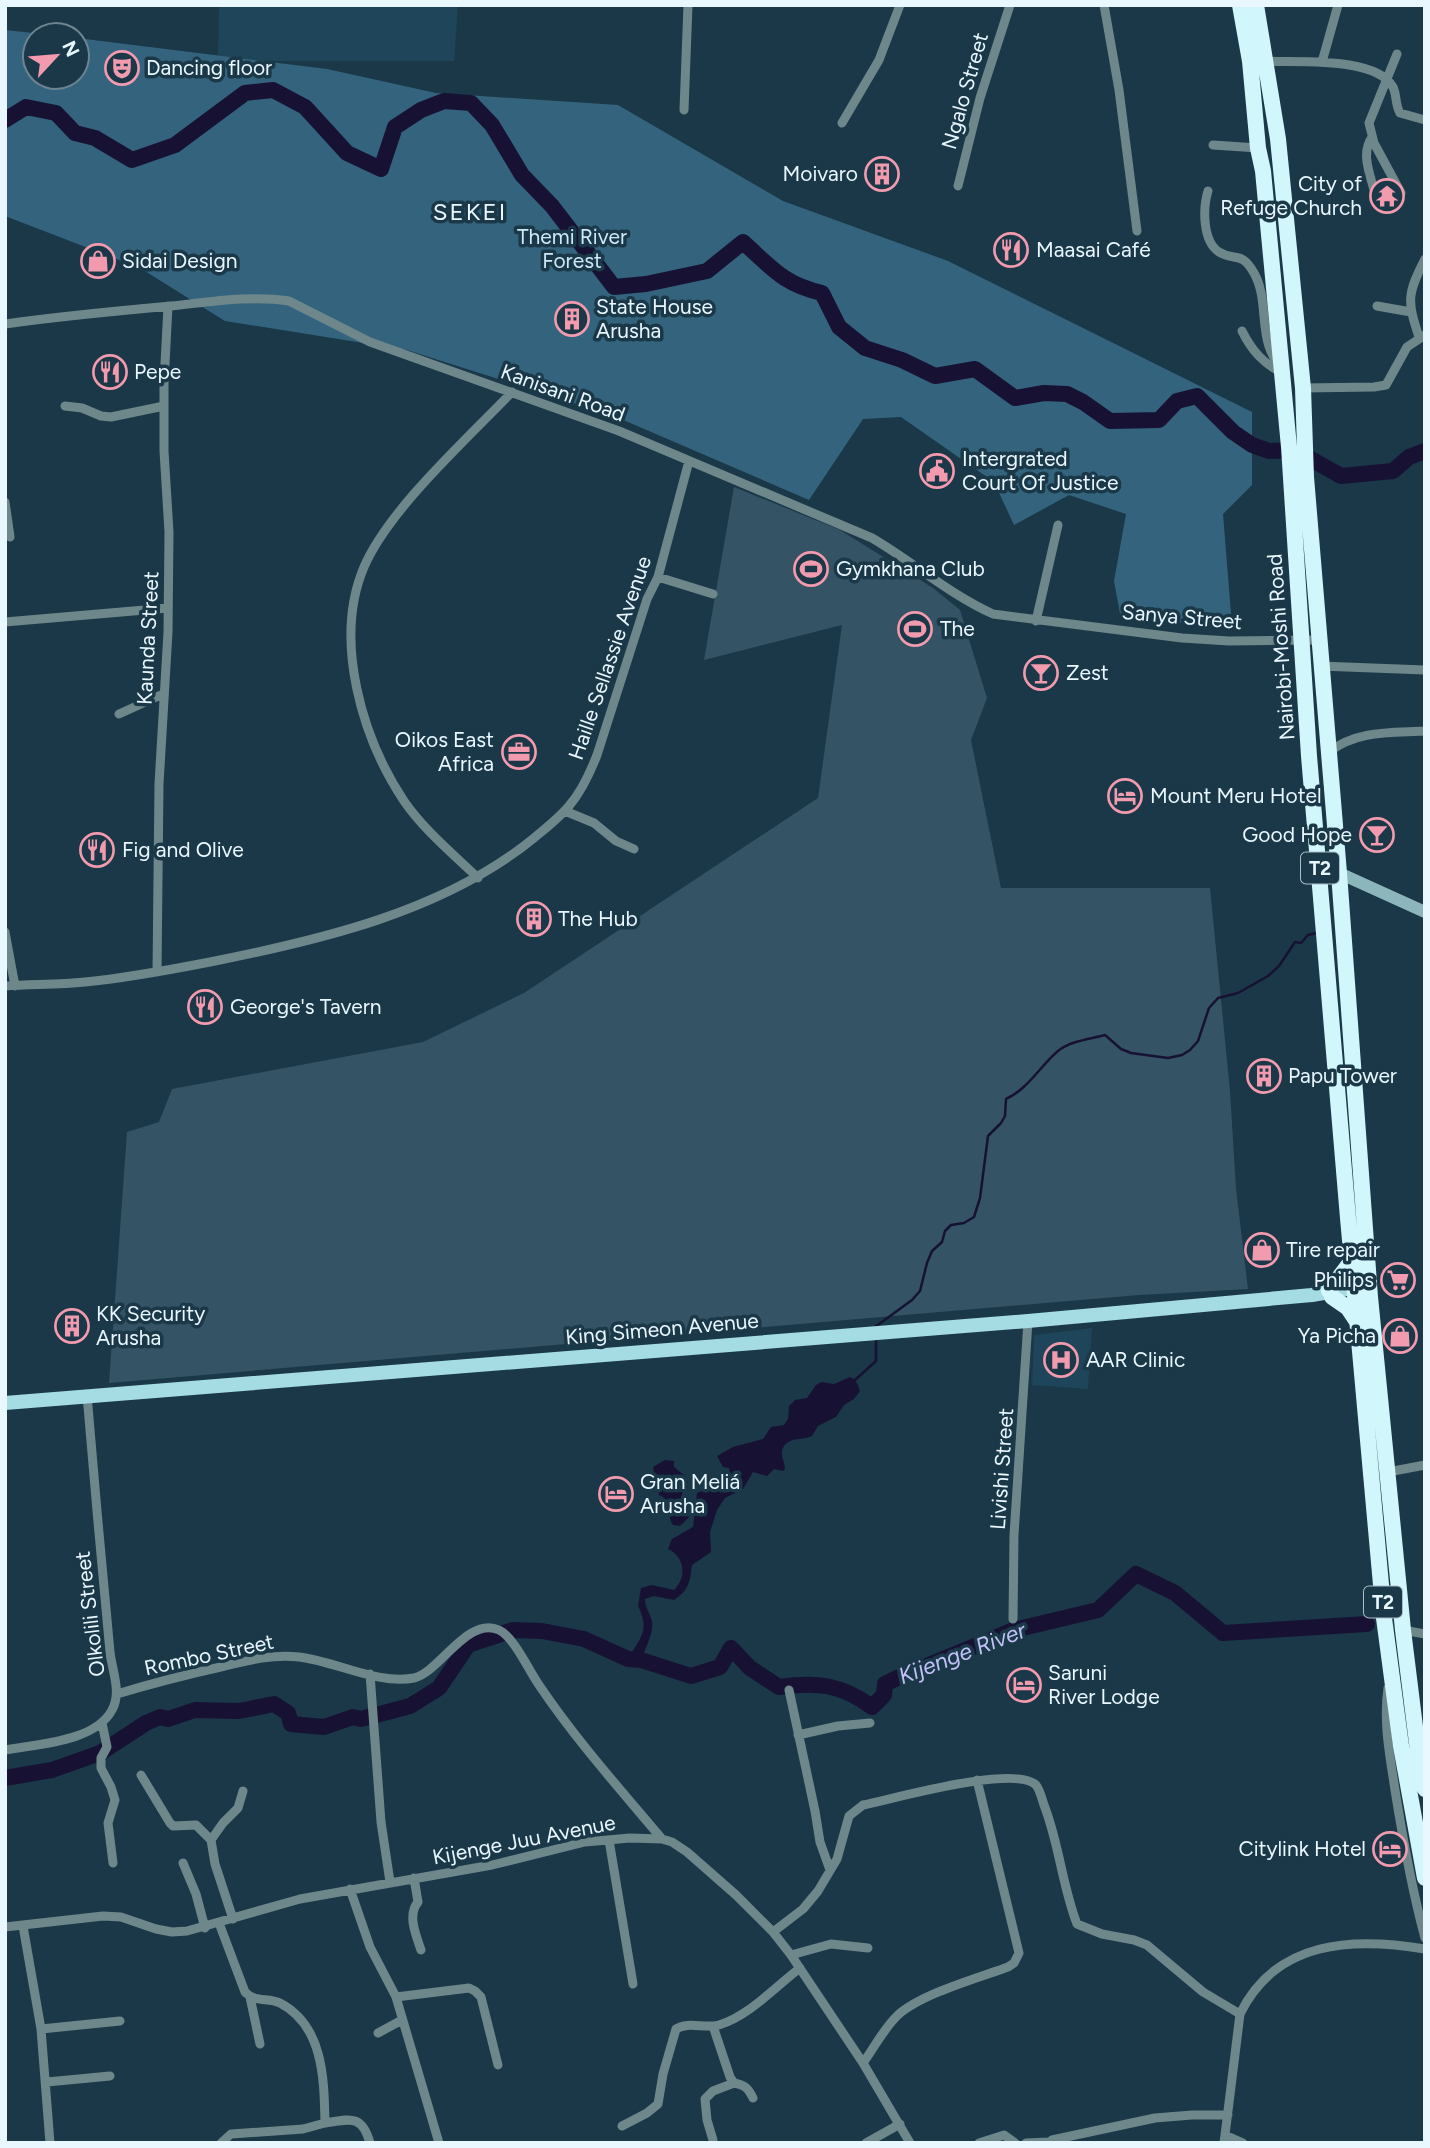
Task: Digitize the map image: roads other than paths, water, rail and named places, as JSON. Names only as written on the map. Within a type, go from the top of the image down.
[{"type":"highway","name":"Nairobi-Moshi Road","points":[[1240,5],[1250,61],[1258,148],[1264,171],[1282,371],[1297,447]]},
{"type":"highway","name":"Nairobi-Moshi Road","points":[[1256,5],[1281,170],[1303,388],[1297,447],[1301,639],[1353,1259],[1363,1292]]},
{"type":"highway","name":"Nairobi-Moshi Road","points":[[1298,477],[1318,640],[1339,873],[1363,1292]]},
{"type":"highway","points":[[1353,1259],[1328,1294],[1348,1308],[1358,1323]]},
{"type":"highway","name":"T2","points":[[1363,1292],[1358,1323],[1368,1344],[1388,1472],[1402,1630],[1425,1789]]},
{"type":"highway","name":"T2","points":[[1363,1292],[1383,1605],[1401,1746],[1425,1878]]},
{"type":"main road","name":"King Simeon Avenue","points":[[5,1403],[1363,1292]]},
{"type":"street","points":[[684,110],[688,5]]},
{"type":"street","points":[[842,123],[879,60],[900,5]]},
{"type":"street","name":"Ngalo Street","points":[[958,186],[980,98],[1010,5]]},
{"type":"street","points":[[1104,5],[1119,90],[1137,231]]},
{"type":"street","points":[[1322,62],[1338,5]]},
{"type":"street","points":[[1397,54],[1369,123],[1372,137],[1401,193]]},
{"type":"street","points":[[1266,61],[1322,62],[1358,66],[1372,71],[1392,87],[1400,113],[1425,120]]},
{"type":"street","points":[[1372,137],[1367,145],[1366,157],[1375,194]]},
{"type":"street","points":[[1213,145],[1258,148]]},
{"type":"street","points":[[1208,191],[1205,203],[1206,218],[1212,244],[1219,252],[1243,258],[1255,276],[1268,349],[1282,371]]},
{"type":"street","points":[[1303,388],[1386,385],[1407,347],[1422,336],[1411,312],[1410,294],[1425,259]]},
{"type":"street","name":"Kanisani Road","points":[[5,324],[112,310],[229,300],[289,301],[370,342],[619,431],[872,538],[900,554],[965,601],[993,614],[1084,625]]},
{"type":"street","name":"Kaunda Street","points":[[157,972],[159,784],[168,608],[169,532],[164,406],[168,306]]},
{"type":"street","points":[[1377,306],[1411,312]]},
{"type":"street","points":[[1242,331],[1251,349],[1267,365],[1282,371]]},
{"type":"street","points":[[478,878],[404,801],[379,753],[359,700],[351,654],[351,623],[361,576],[378,542],[413,497],[512,393]]},
{"type":"street","points":[[65,406],[111,417],[164,406]]},
{"type":"street","name":"Haille Sellassie Avenue","points":[[10,986],[84,982],[157,972],[258,953],[398,912],[478,878],[523,847],[565,811],[581,789],[597,755],[648,599],[658,577],[688,461]]},
{"type":"street","points":[[5,502],[10,537]]},
{"type":"street","points":[[1037,621],[1058,525]]},
{"type":"street","points":[[658,577],[713,594]]},
{"type":"street","points":[[5,622],[168,608]]},
{"type":"street","name":"Sanya Street","points":[[1084,625],[1207,640],[1318,640]]},
{"type":"street","points":[[1320,666],[1425,670]]},
{"type":"street","points":[[119,714],[163,694]]},
{"type":"street","points":[[1329,752],[1340,743],[1359,736],[1425,731]]},
{"type":"street","points":[[565,811],[594,823],[617,841],[634,849]]},
{"type":"street","points":[[1339,873],[1425,912]]},
{"type":"street","points":[[5,932],[10,986]]},
{"type":"street","name":"Livishi Street","points":[[1013,1619],[1014,1535],[1028,1321]]},
{"type":"street","name":"Olkolili Street","points":[[87,1395],[99,1545],[117,1694],[113,1709],[103,1726]]},
{"type":"street","points":[[1388,1472],[1425,1465]]},
{"type":"street","name":"Rombo Street","points":[[117,1694],[180,1676],[256,1659],[281,1657],[319,1661],[370,1674],[415,1678],[425,1673],[469,1634],[489,1628],[499,1630],[512,1641],[559,1715],[662,1839]]},
{"type":"street","points":[[1402,1630],[1425,1634]]},
{"type":"street","points":[[1391,1670],[1385,1708],[1388,1743],[1402,1837],[1425,1938]]},
{"type":"street","points":[[370,1674],[381,1822],[390,1882]]},
{"type":"street","points":[[789,1690],[820,1842],[830,1870]]},
{"type":"street","points":[[798,1735],[838,1726],[870,1723]]},
{"type":"street","points":[[5,1750],[63,1740],[103,1726],[107,1747],[101,1758],[101,1768],[115,1800],[108,1823],[113,1863]]},
{"type":"street","points":[[1419,1759],[1425,1778]]},
{"type":"street","points":[[141,1774],[173,1826],[196,1825],[211,1840],[215,1864],[233,1919]]},
{"type":"street","points":[[773,1932],[803,1909],[818,1891],[842,1845],[849,1816],[856,1809],[863,1805],[977,1780],[1006,1777],[1029,1781],[1038,1787],[1051,1823],[1075,1920],[1079,1926],[1147,1945],[1203,1992],[1240,2014]]},
{"type":"street","points":[[863,2063],[897,2016],[905,2010],[936,1994],[1008,1967],[1014,1963],[1019,1953],[977,1780]]},
{"type":"street","points":[[211,1840],[223,1823],[239,1808],[243,1790]]},
{"type":"street","points":[[662,1839],[672,1842],[687,1853],[736,1895],[773,1932],[863,2063],[909,2143]]},
{"type":"street","name":"Kijenge Juu Avenue","points":[[5,1927],[103,1916],[121,1917],[172,1932],[205,1927],[269,1906],[492,1865],[585,1842],[662,1839]]},
{"type":"street","points":[[609,1840],[633,1984]]},
{"type":"street","points":[[183,1863],[196,1894],[205,1927]]},
{"type":"street","points":[[414,1878],[418,1902],[414,1906],[413,1927],[421,1950]]},
{"type":"street","points":[[350,1889],[370,1947],[396,1997],[439,2143]]},
{"type":"street","points":[[219,1923],[245,1992],[250,1997],[260,2044]]},
{"type":"street","points":[[23,1926],[41,2029],[50,2143]]},
{"type":"street","points":[[1243,2143],[1224,2139],[1240,2014],[1249,1996],[1265,1977],[1294,1959],[1344,1943],[1360,1942],[1425,1949]]},
{"type":"street","points":[[791,1955],[831,1944],[868,1948]]},
{"type":"street","points":[[622,2126],[658,2104],[663,2074],[676,2029],[684,2026],[713,2026],[740,2016],[800,1968]]},
{"type":"street","points":[[396,1997],[469,1988],[475,1991],[481,1997],[498,2065]]},
{"type":"street","points":[[250,1997],[272,1999],[290,2008],[309,2028],[320,2057],[325,2093],[325,2123]]},
{"type":"street","points":[[378,2033],[402,2020]]},
{"type":"street","points":[[41,2029],[120,2021]]},
{"type":"street","points":[[713,2026],[734,2083]]},
{"type":"street","points":[[47,2082],[110,2076]]},
{"type":"street","points":[[713,2140],[705,2099],[713,2091],[734,2083],[749,2089],[753,2098]]},
{"type":"street","points":[[1026,2143],[1049,2142],[1138,2121],[1192,2115],[1228,2115]]},
{"type":"street","points":[[221,2143],[231,2134],[265,2138],[325,2123],[355,2120],[362,2124],[370,2143]]},
{"type":"street","points":[[866,2143],[900,2124]]},
{"type":"street","points":[[979,2143],[1004,2135],[1015,2143]]},
{"type":"waterway","points":[[5,120],[26,107],[56,113],[75,133],[95,138],[132,160],[175,145],[245,93],[273,90],[305,107],[347,153],[381,169],[395,127],[421,110],[444,101],[471,103],[492,125],[522,175],[552,206],[614,287],[646,284],[707,271],[743,242],[788,280],[822,293],[839,327],[865,348],[902,360],[935,376],[975,369],[1015,398],[1044,393],[1067,394],[1110,421],[1159,420],[1177,401],[1197,396],[1233,432],[1252,445],[1269,451],[1295,450],[1341,476],[1393,471],[1409,457],[1425,451]]},
{"type":"waterway","points":[[875,1327],[920,1291],[927,1263],[932,1251],[942,1242],[945,1231],[951,1225],[964,1223],[974,1217],[980,1198],[988,1136],[1005,1116],[1006,1099],[1021,1089],[1058,1051],[1074,1043],[1105,1035],[1121,1049],[1131,1053],[1168,1058],[1182,1055],[1198,1041],[1209,1008],[1218,998],[1238,993],[1268,976],[1279,966],[1295,942],[1301,943],[1308,935],[1316,933]]},
{"type":"waterway","points":[[855,1380],[876,1361],[876,1341]]},
{"type":"waterway","name":"Kijenge River","points":[[5,1778],[52,1770],[100,1753],[146,1723],[160,1717],[168,1719],[195,1710],[239,1711],[274,1704],[288,1713],[291,1724],[324,1727],[353,1717],[361,1719],[410,1706],[439,1688],[468,1645],[513,1630],[542,1631],[584,1639],[628,1659],[641,1660],[691,1676],[720,1667],[731,1648],[750,1668],[779,1687],[828,1686],[850,1693],[872,1707],[884,1695],[885,1684],[895,1679],[1014,1630],[1098,1610],[1136,1574],[1175,1593],[1223,1633],[1367,1624]]},
{"type":"place","name":"Dancing floor","points":[[122,68]]},
{"type":"place","name":"Moivaro","points":[[882,174]]},
{"type":"place","name":"City of Refuge Church","points":[[1387,196]]},
{"type":"place","name":"Maasai Café","points":[[1011,250]]},
{"type":"place","name":"Sidai Design","points":[[98,261]]},
{"type":"place","name":"State House Arusha","points":[[572,319]]},
{"type":"place","name":"Pepe","points":[[110,372]]},
{"type":"place","name":"Intergrated Court Of Justice","points":[[937,471]]},
{"type":"place","name":"Gymkhana Club","points":[[811,569]]},
{"type":"place","name":"The","points":[[915,629]]},
{"type":"place","name":"Zest","points":[[1041,673]]},
{"type":"place","name":"Oikos East Africa","points":[[519,752]]},
{"type":"place","name":"Mount Meru Hotel","points":[[1125,796]]},
{"type":"place","name":"Good Hope","points":[[1377,835]]},
{"type":"place","name":"Fig and Olive","points":[[97,850]]},
{"type":"place","name":"The Hub","points":[[534,919]]},
{"type":"place","name":"George's Tavern","points":[[205,1007]]},
{"type":"place","name":"Papu Tower","points":[[1264,1076]]},
{"type":"place","name":"Tire repair","points":[[1262,1250]]},
{"type":"place","name":"Philips","points":[[1398,1280]]},
{"type":"place","name":"KK Security Arusha","points":[[72,1326]]},
{"type":"place","name":"Ya Picha","points":[[1400,1336]]},
{"type":"place","name":"AAR Clinic","points":[[1061,1360]]},
{"type":"place","name":"Gran Meliá Arusha","points":[[616,1494]]},
{"type":"place","name":"Saruni River Lodge","points":[[1024,1685]]},
{"type":"place","name":"Citylink Hotel","points":[[1390,1849]]},
{"type":"district","name":"SEKEI","points":[[470,212]]},
{"type":"park label","name":"Themi River Forest","points":[[572,249]]}]
